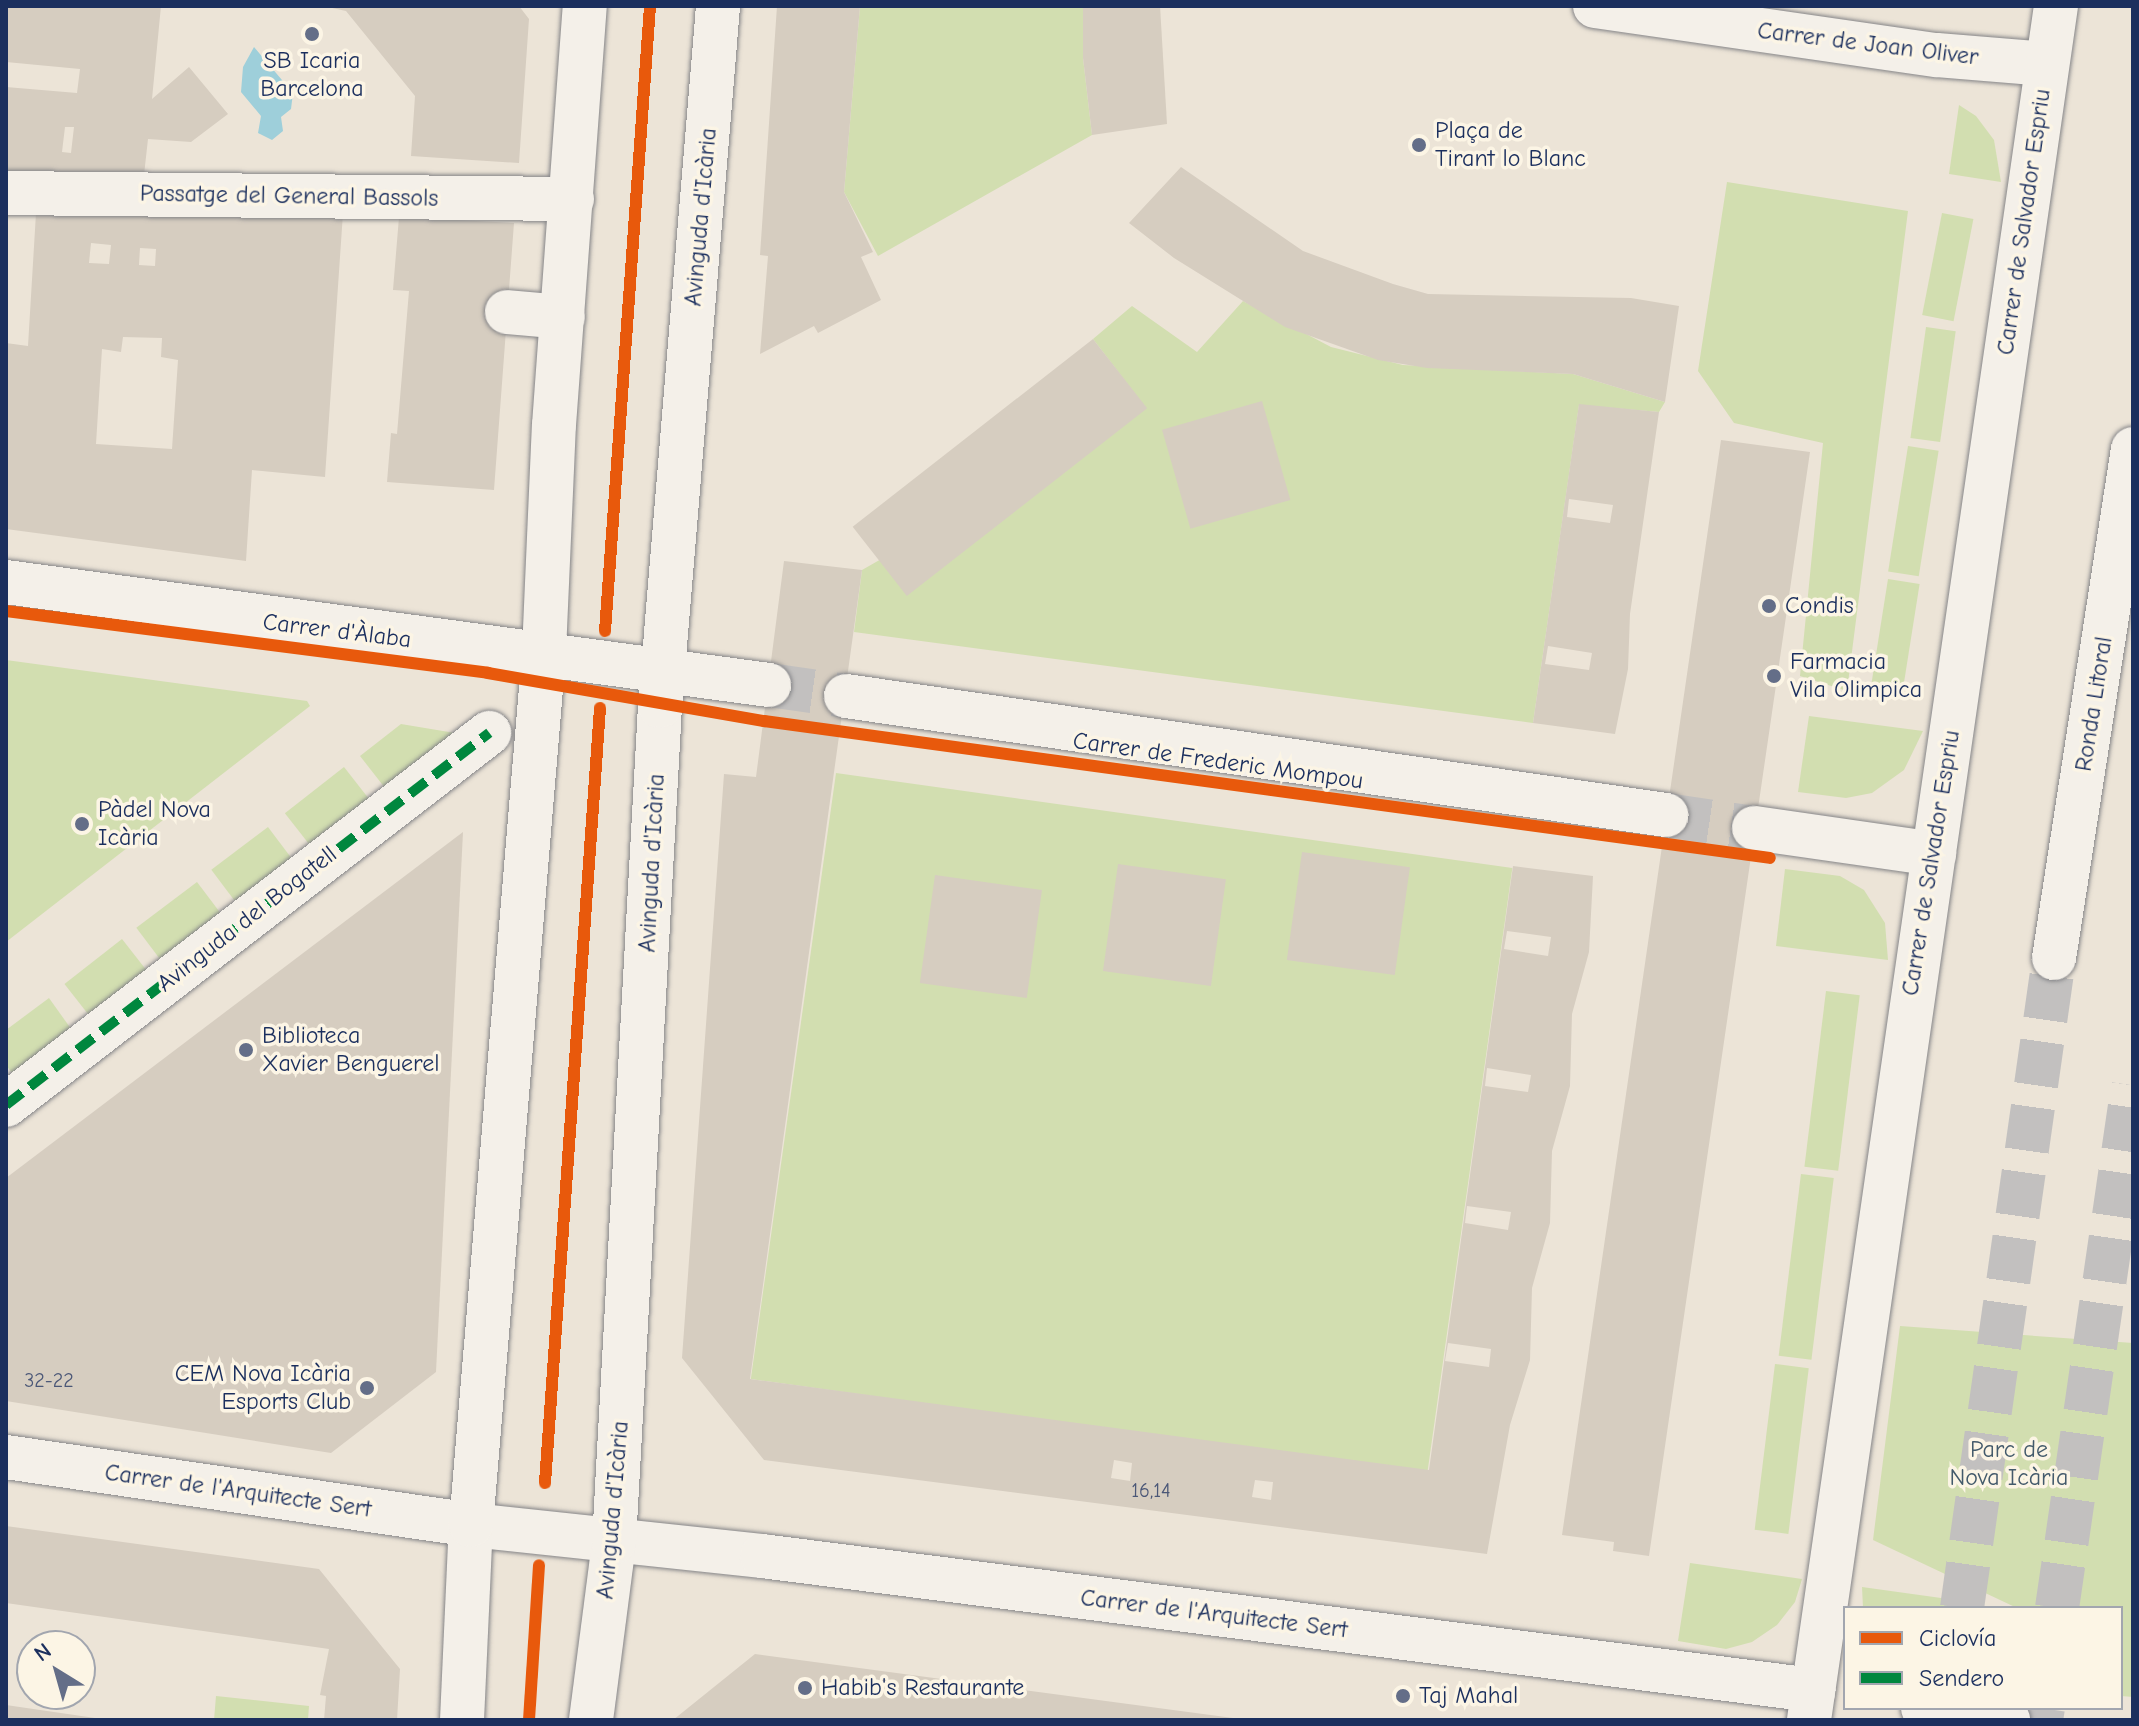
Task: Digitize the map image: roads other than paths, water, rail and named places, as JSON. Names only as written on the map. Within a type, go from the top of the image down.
[{"type":"main road","points":[[462,1720],[471,1525],[544,652],[585,6]]},
{"type":"main road","name":"Avinguda d'Icària","points":[[591,1720],[614,1542],[664,669],[718,6]]},
{"type":"main road","name":"Carrer de Joan Oliver","points":[[1595,6],[1937,55],[2047,64]]},
{"type":"main road","name":"Carrer de Salvador Espriu","points":[[1822,1702],[1934,854],[2056,6]]},
{"type":"main road","name":"Passatge del General Bassols","points":[[6,193],[572,199]]},
{"type":"main road","points":[[507,312],[563,317]]},
{"type":"main road","name":"Ronda Litoral","points":[[2054,958],[2133,449]]},
{"type":"main road","name":"Carrer d'Àlaba","points":[[6,582],[544,652],[603,665],[664,669]]},
{"type":"main road","points":[[664,669],[769,685]]},
{"type":"main road","name":"Carrer de Frederic Mompou","points":[[846,696],[1666,815]]},
{"type":"main road","name":"Avinguda del Bogatell","points":[[6,1105],[489,733]]},
{"type":"main road","points":[[1754,828],[1934,854]]},
{"type":"main road","name":"Carrer de l'Arquitecte Sert","points":[[6,1457],[471,1525],[762,1556],[1822,1702]]},
{"type":"main road","points":[[1937,1710],[2008,1720]]},
{"type":"water","points":[[254,47],[293,93],[291,109],[281,117],[283,131],[272,140],[258,133],[261,116],[241,92],[243,67]]},
{"type":"tunnel","points":[[769,685],[846,696]]},
{"type":"tunnel","points":[[1666,815],[1754,828]]},
{"type":"tunnel","points":[[1962,1606],[2054,958]]},
{"type":"tunnel","points":[[2057,1606],[2133,1085]]},
{"type":"tunnel","points":[[2041,1720],[2043,1710]]},
{"type":"place","name":"SB Icaria Barcelona","points":[[312,34]]},
{"type":"place","name":"Plaça de Tirant lo Blanc","points":[[1419,145]]},
{"type":"place","name":"Condis","points":[[1769,606]]},
{"type":"place","name":"Farmacia Vila Olimpica","points":[[1774,676]]},
{"type":"place","name":"Pàdel Nova Icària","points":[[82,824]]},
{"type":"place","name":"Biblioteca Xavier Benguerel","points":[[246,1050]]},
{"type":"place","name":"CEM Nova Icària Esports Club","points":[[367,1388]]},
{"type":"place","name":"Habib's Restaurante","points":[[805,1688]]},
{"type":"place","name":"Taj Mahal","points":[[1403,1696]]},
{"type":"park label","name":"Parc de Nova Icària","points":[[2009,1464]]}]
